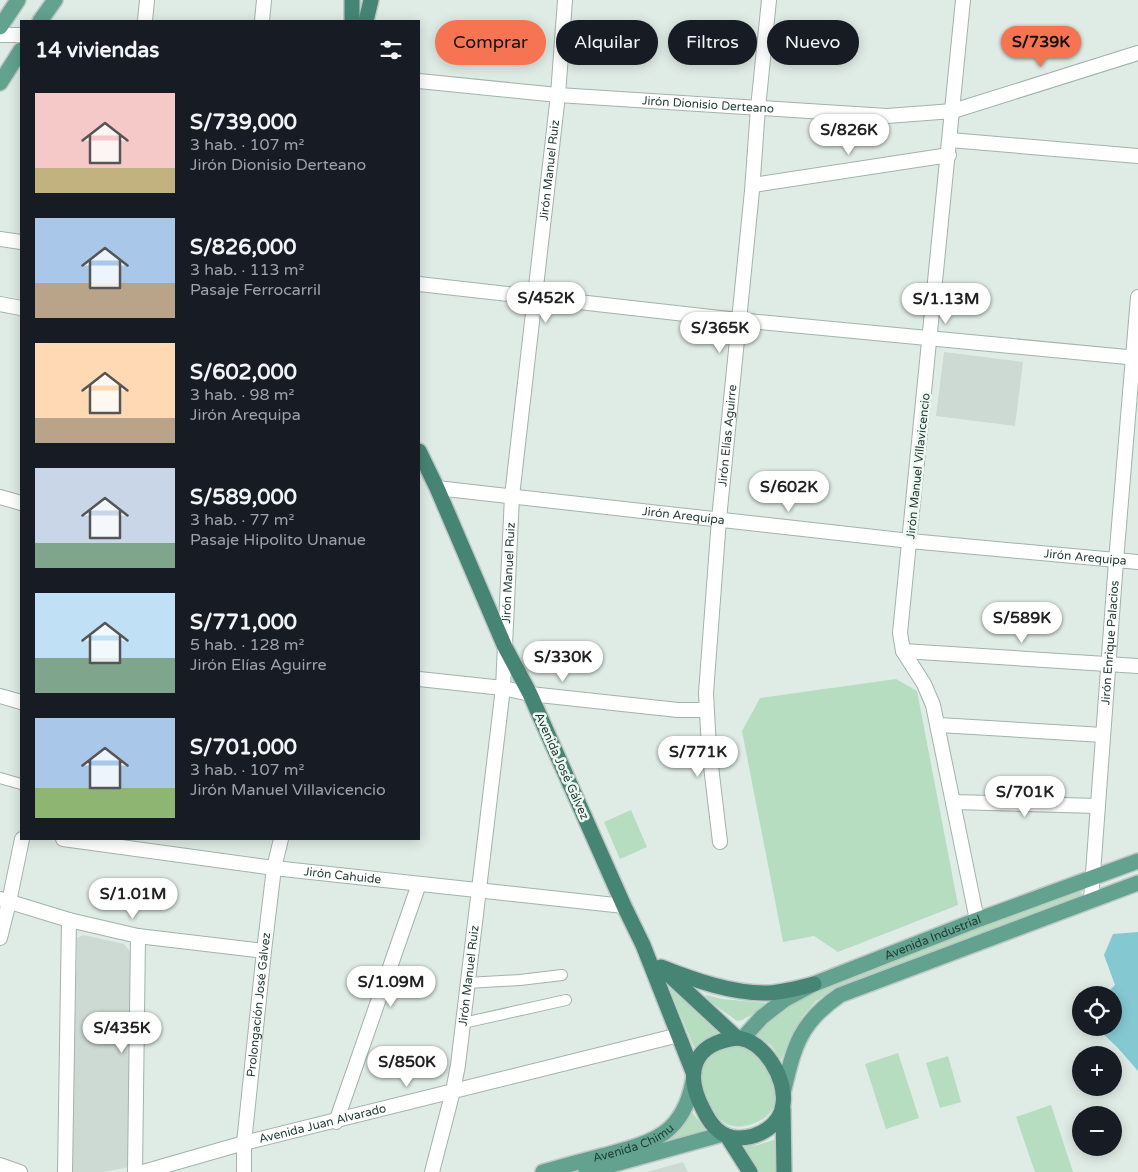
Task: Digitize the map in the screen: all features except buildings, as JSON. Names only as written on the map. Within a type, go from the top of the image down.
[{"type":"highway","points":[[352,0],[352,20]]},
{"type":"highway","points":[[366,20],[371,0]]},
{"type":"highway","name":"Avenida José Gálvez","points":[[420,453],[437,488],[505,647],[530,694],[643,946],[679,1035],[693,1077]]},
{"type":"highway","name":"Avenida José Gálvez","points":[[643,946],[661,966],[739,1039]]},
{"type":"highway","points":[[661,966],[698,980],[749,992],[769,993],[814,984]]},
{"type":"highway","points":[[783,1100],[772,1125],[763,1132],[738,1138],[718,1132],[706,1116],[696,1095],[693,1077],[696,1061],[718,1042],[739,1039],[750,1042],[762,1050],[770,1060],[777,1074],[783,1100],[784,1172]]},
{"type":"highway","points":[[725,1135],[750,1172]]},
{"type":"main road","points":[[0,27],[18,0]]},
{"type":"main road","points":[[41,20],[55,0]]},
{"type":"main road","points":[[0,83],[20,52]]},
{"type":"main road","name":"Avenida Industrial","points":[[739,1039],[762,1017],[784,1000],[814,984],[977,920],[1138,861]]},
{"type":"main road","name":"Avenida Industrial","points":[[783,1100],[794,1053],[808,1023],[822,1008],[840,995],[1138,883]]},
{"type":"main road","name":"Avenida Chimu","points":[[543,1172],[629,1149],[658,1138],[683,1113],[688,1103],[693,1077]]},
{"type":"main road","name":"Avenida Chimu","points":[[586,1172],[725,1135]]},
{"type":"street","points":[[145,20],[147,0]]},
{"type":"street","points":[[262,20],[264,0]]},
{"type":"street","name":"Jirón Manuel Ruiz","points":[[432,1172],[453,1091],[463,1023],[503,688],[512,496],[558,95],[565,0]]},
{"type":"street","name":"Jirón Elías Aguirre","points":[[720,842],[706,710],[706,693],[719,520],[753,185],[758,108],[769,0]]},
{"type":"street","name":"Jirón Manuel Villavicencio","points":[[963,0],[949,156],[900,633],[903,651],[924,684],[933,705],[977,920]]},
{"type":"street","points":[[0,35],[20,35]]},
{"type":"street","name":"Jirón Dionisio Derteano","points":[[420,80],[558,95],[887,116],[953,111],[1138,53]]},
{"type":"street","points":[[950,140],[1138,156]]},
{"type":"street","points":[[753,185],[949,156]]},
{"type":"street","points":[[0,239],[20,242]]},
{"type":"street","points":[[420,284],[738,320],[1135,357]]},
{"type":"street","name":"Jirón Enrique Palacios","points":[[1092,900],[1108,664],[1135,357],[1138,297]]},
{"type":"street","points":[[0,304],[20,308]]},
{"type":"street","name":"Jirón Arequipa","points":[[437,488],[910,541],[1138,562]]},
{"type":"street","points":[[0,497],[20,503]]},
{"type":"street","points":[[903,651],[1138,666]]},
{"type":"street","points":[[420,679],[503,688],[530,694],[678,710],[706,710]]},
{"type":"street","points":[[0,696],[20,702]]},
{"type":"street","points":[[938,725],[1103,735]]},
{"type":"street","points":[[0,778],[20,784]]},
{"type":"street","points":[[953,802],[1098,806]]},
{"type":"street","points":[[0,938],[5,900],[22,840]]},
{"type":"street","name":"Jirón Cahuide","points":[[70,840],[274,868],[624,906]]},
{"type":"street","name":"Prolongación José Gálvez","points":[[244,1172],[244,1143],[264,951],[274,868],[281,840]]},
{"type":"street","points":[[336,1122],[419,884]]},
{"type":"street","points":[[5,900],[69,920],[138,936],[264,951]]},
{"type":"street","points":[[65,1172],[69,920]]},
{"type":"street","points":[[135,1172],[138,936]]},
{"type":"street","points":[[467,983],[562,975]]},
{"type":"street","points":[[463,1023],[566,1000]]},
{"type":"street","name":"Avenida Juan Alvarado","points":[[143,1172],[244,1143],[336,1122],[679,1035]]},
{"type":"street","points":[[0,1165],[20,1172]]},
{"type":"shaded area","points":[[944,352],[1023,362],[1015,426],[936,416]]},
{"type":"shaded area","points":[[83,935],[124,944],[131,953],[129,1167],[104,1172],[71,1172],[77,938]]},
{"type":"shaded area","points":[[683,1162],[688,1172],[647,1172]]},
{"type":"green space","points":[[896,679],[917,691],[958,905],[838,952],[814,936],[783,942],[742,731],[760,698]]},
{"type":"green space","points":[[631,810],[647,847],[620,859],[604,822]]},
{"type":"green space","points":[[1078,889],[1082,893],[1080,898],[835,989],[816,1001],[802,1017],[781,1060],[771,1045],[752,1034],[762,1022],[818,986]]},
{"type":"green space","points":[[672,987],[720,1030],[695,1048],[670,990]]},
{"type":"green space","points":[[706,995],[722,999],[768,1003],[768,1006],[737,1021],[705,998]]},
{"type":"green space","points":[[733,1046],[749,1050],[759,1058],[768,1071],[775,1094],[773,1108],[769,1114],[758,1122],[736,1127],[723,1122],[718,1117],[710,1105],[701,1083],[702,1069],[709,1058],[720,1050]]},
{"type":"green space","points":[[898,1053],[919,1118],[886,1129],[865,1064]]},
{"type":"green space","points":[[948,1056],[961,1102],[940,1108],[926,1063]]},
{"type":"green space","points":[[1051,1105],[1073,1172],[1035,1172],[1016,1117]]},
{"type":"green space","points":[[691,1111],[709,1134],[636,1151],[688,1113]]},
{"type":"green space","points":[[776,1139],[779,1142],[780,1172],[753,1172],[741,1147],[758,1145]]},
{"type":"water","points":[[1138,932],[1138,1071],[1122,1053],[1122,1046],[1116,1046],[1105,1036],[1122,1036],[1122,986],[1114,986],[1104,955],[1113,934]]}]
